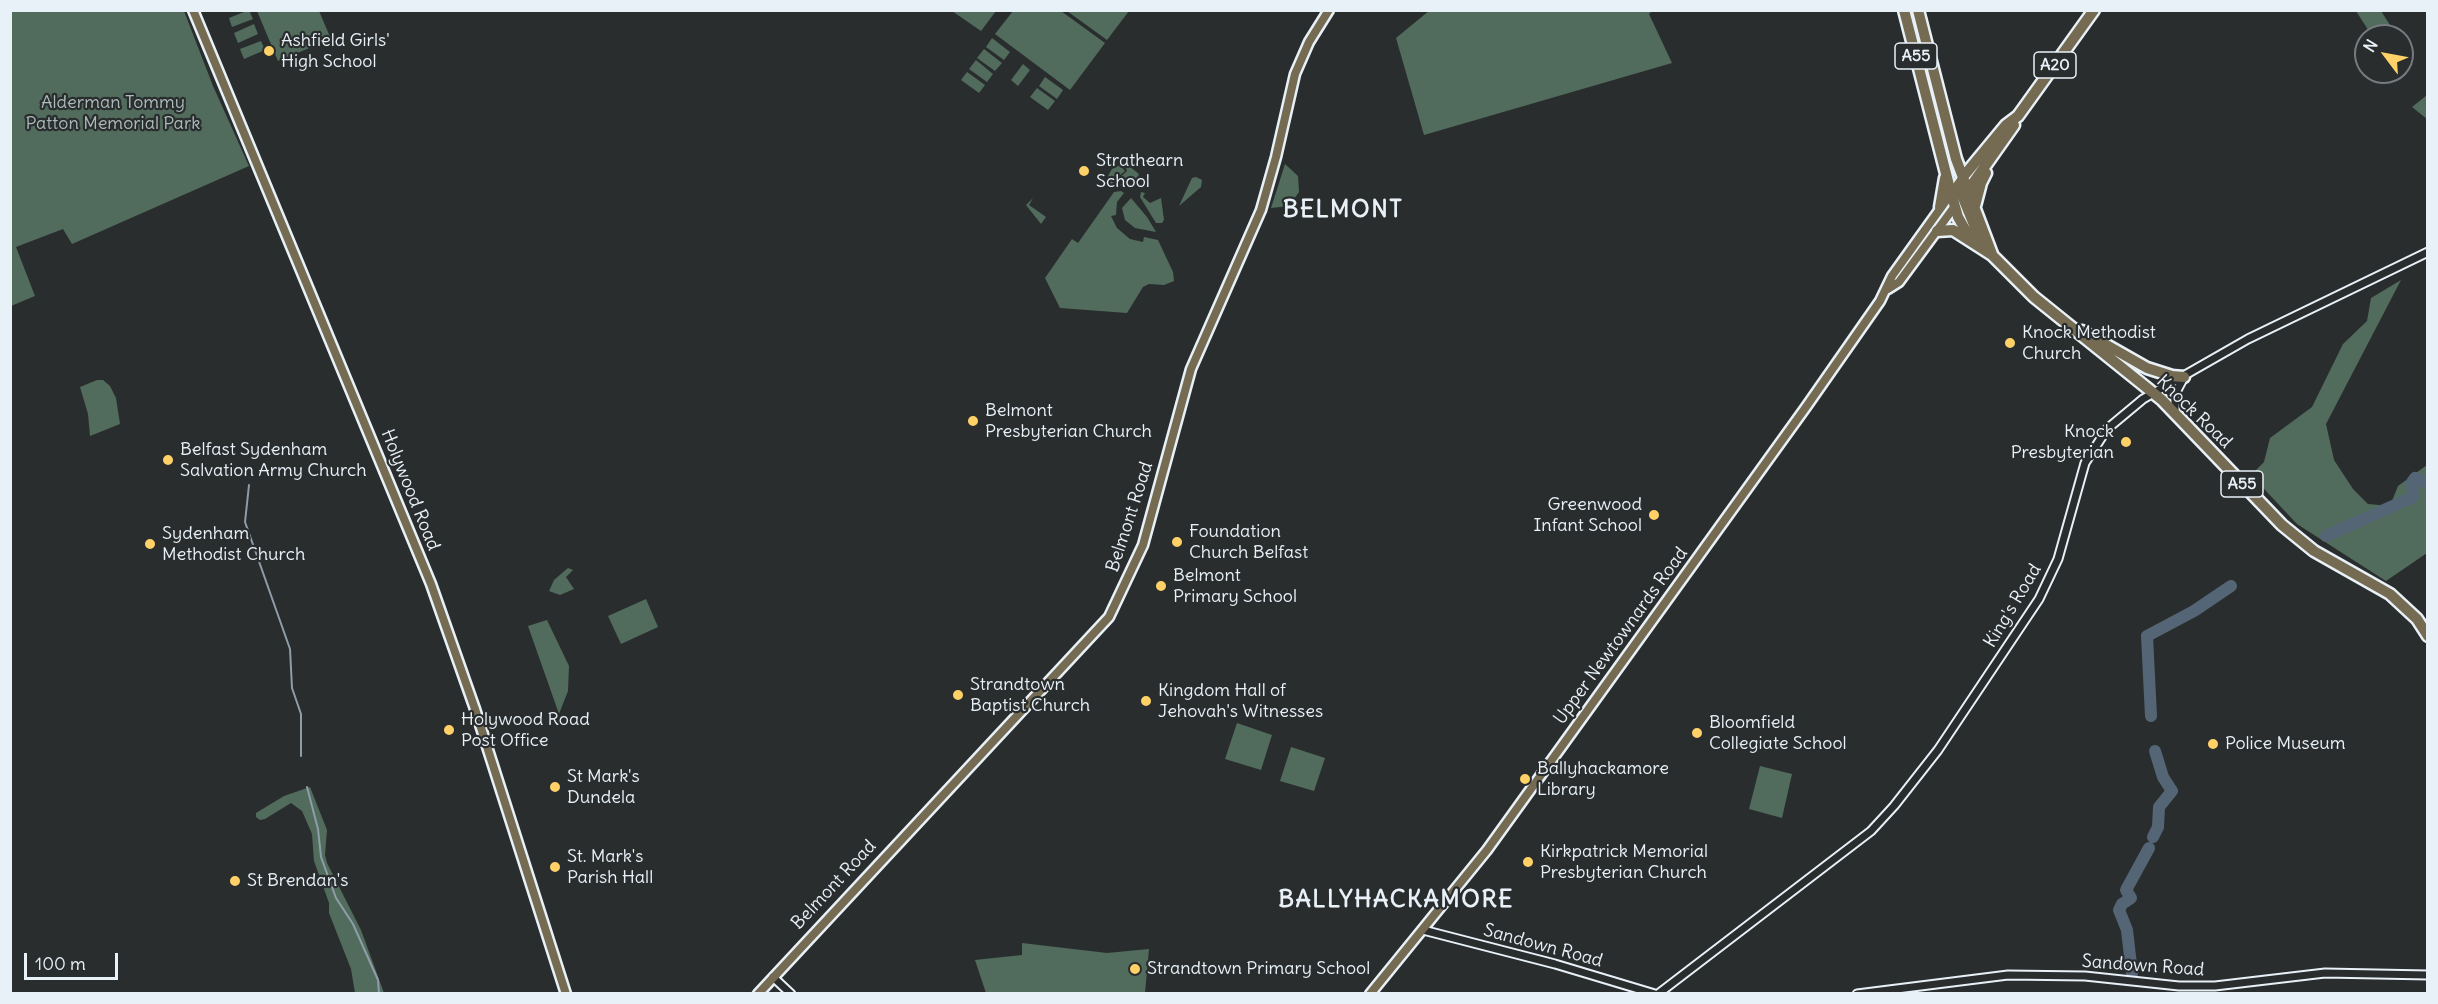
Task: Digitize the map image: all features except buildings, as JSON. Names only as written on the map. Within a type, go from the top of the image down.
[{"type":"highway","name":"A55","points":[[1904,10],[1946,173],[1959,191]]},
{"type":"highway","name":"A55","points":[[1918,10],[1959,191]]},
{"type":"highway","name":"Upper Newtownards Road","points":[[1959,191],[2007,134],[2094,10]]},
{"type":"highway","points":[[1935,78],[1940,86],[1959,152],[1969,159],[1979,157]]},
{"type":"highway","points":[[1975,206],[1982,179],[2015,130],[2015,121]]},
{"type":"highway","name":"Upper Newtownards Road","points":[[1959,191],[1979,157],[2006,125],[2015,121]]},
{"type":"highway","points":[[1940,207],[1946,173]]},
{"type":"highway","points":[[1959,191],[1983,249]]},
{"type":"highway","name":"Knock Road","points":[[1959,191],[1975,206],[1983,249],[2014,279],[2175,412],[2282,525],[2314,551],[2390,594],[2417,619],[2427,636]]},
{"type":"highway","points":[[1937,231],[1953,230],[1983,249]]},
{"type":"highway","points":[[2073,329],[2087,332],[2147,368],[2172,376],[2184,377]]},
{"type":"main road","name":"Holywood Road","points":[[193,10],[433,591],[475,709],[566,993]]},
{"type":"main road","name":"Belmont Road","points":[[758,993],[884,855],[1082,649],[1109,617],[1143,545],[1191,369],[1260,210],[1276,157],[1295,74],[1309,42],[1329,10]]},
{"type":"main road","name":"Upper Newtownards Road","points":[[1370,993],[1487,850],[1795,423],[1940,207],[1959,191]]},
{"type":"main road","name":"Upper Newtownards Road","points":[[1887,289],[1899,282],[1937,231],[1959,191]]},
{"type":"main road","points":[[1910,249],[1923,239],[1959,191]]},
{"type":"street","name":"King's Road","points":[[1657,993],[1865,835],[1894,806],[1938,750],[2039,598],[2058,559],[2080,475],[2096,443],[2116,420],[2154,393],[2285,319],[2427,252]]},
{"type":"street","points":[[2175,412],[2175,394],[2184,377]]},
{"type":"street","name":"Sandown Road","points":[[1423,930],[1657,993]]},
{"type":"street","name":"Sandown Road","points":[[1857,993],[2008,975],[2085,976],[2179,986],[2215,986],[2325,973],[2427,975]]},
{"type":"street","points":[[773,977],[791,993]]},
{"type":"green space","name":"Alderman Tommy Patton Memorial Park","points":[[11,10],[184,11],[213,86],[249,166],[72,244],[63,229],[16,247],[35,296],[11,306]]},
{"type":"green space","points":[[249,10],[253,19],[232,27],[229,18]]},
{"type":"green space","points":[[1129,10],[1107,40],[1067,11]]},
{"type":"green space","points":[[1430,10],[1652,11],[1649,14],[1672,63],[1424,135],[1396,38]]},
{"type":"green space","points":[[257,11],[319,11],[331,39],[278,61]]},
{"type":"green space","points":[[952,11],[996,11],[981,31]]},
{"type":"green space","points":[[1013,11],[1061,11],[1105,43],[1070,90],[995,34]]},
{"type":"green space","points":[[1908,11],[1912,11],[1933,107]]},
{"type":"green space","points":[[2356,11],[2381,11],[2389,24],[2364,24]]},
{"type":"green space","points":[[254,24],[258,34],[238,43],[234,33]]},
{"type":"green space","points":[[992,38],[1010,52],[1004,60],[986,47]]},
{"type":"green space","points":[[261,41],[265,50],[244,59],[240,49]]},
{"type":"green space","points":[[984,49],[1002,63],[995,71],[977,58]]},
{"type":"green space","points":[[976,60],[993,74],[987,82],[969,69]]},
{"type":"green space","points":[[1023,64],[1030,70],[1018,86],[1011,80]]},
{"type":"green space","points":[[967,72],[985,85],[979,93],[961,80]]},
{"type":"green space","points":[[1045,77],[1063,90],[1057,99],[1039,86]]},
{"type":"green space","points":[[1037,88],[1055,101],[1048,110],[1030,97]]},
{"type":"green space","points":[[2427,95],[2427,119],[2412,107]]},
{"type":"green space","points":[[1124,162],[1139,174],[1136,180],[1115,182],[1127,171]]},
{"type":"green space","points":[[1285,164],[1298,176],[1299,192],[1289,206],[1271,208]]},
{"type":"green space","points":[[1120,165],[1125,171],[1112,182],[1124,185],[1113,187],[1107,183],[1108,176],[1112,169]]},
{"type":"green space","points":[[1192,178],[1202,180],[1201,187],[1179,206]]},
{"type":"green space","points":[[1114,192],[1124,193],[1117,202],[1116,215],[1111,216],[1117,228],[1130,239],[1143,242],[1144,237],[1158,240],[1173,272],[1174,281],[1164,285],[1149,284],[1143,287],[1127,313],[1060,308],[1045,278],[1072,239],[1078,243]]},
{"type":"green space","points":[[1141,192],[1145,193],[1143,197],[1150,203],[1161,198],[1164,220],[1162,223],[1156,223],[1140,197]]},
{"type":"green space","points":[[1033,198],[1029,205],[1046,217],[1041,224],[1026,205]]},
{"type":"green space","points":[[1131,198],[1156,232],[1135,228],[1125,220],[1122,208]]},
{"type":"green space","points":[[2401,280],[2326,424],[2334,460],[2353,489],[2368,504],[2390,506],[2398,486],[2427,465],[2427,553],[2386,581],[2297,524],[2251,475],[2264,462],[2270,438],[2312,407],[2343,344],[2367,321],[2371,298]]},
{"type":"green space","points":[[103,380],[110,386],[116,398],[120,424],[90,436],[88,414],[80,387]]},
{"type":"green space","points":[[568,568],[573,570],[566,577],[574,589],[560,595],[549,591],[554,580]]},
{"type":"green space","points":[[646,599],[658,627],[621,644],[608,616]]},
{"type":"green space","points":[[547,620],[569,666],[568,691],[559,714],[528,626]]},
{"type":"green space","points":[[1237,723],[1272,735],[1261,770],[1225,759]]},
{"type":"green space","points":[[1291,747],[1325,758],[1314,791],[1280,781]]},
{"type":"green space","points":[[1760,766],[1792,774],[1782,818],[1749,809]]},
{"type":"green space","points":[[310,787],[327,830],[325,855],[327,863],[361,930],[384,993],[355,993],[351,969],[329,913],[329,903],[314,861],[312,834],[302,811],[291,803],[265,819],[260,820],[256,817],[256,813],[284,796]]},
{"type":"green space","points":[[1022,943],[1107,953],[1149,949],[1145,993],[986,993],[975,960],[1022,955]]},
{"type":"waterway","points":[[2326,536],[2413,497],[2412,482],[2415,478],[2428,484]]},
{"type":"waterway","points":[[249,485],[245,522],[290,649],[292,688],[301,714],[301,756]]},
{"type":"waterway","points":[[2151,716],[2147,636],[2194,611],[2231,586]]},
{"type":"waterway","points":[[2153,837],[2158,827],[2159,807],[2172,791],[2163,777],[2155,751]]},
{"type":"waterway","points":[[307,787],[318,829],[321,857],[336,898],[353,924],[378,980],[379,994]]},
{"type":"waterway","points":[[2132,974],[2127,930],[2119,910],[2122,904],[2131,898],[2126,890],[2149,848]]},
{"type":"place","name":"Ashfield Girls' High School","points":[[269,51]]},
{"type":"place","name":"Strathearn School","points":[[1084,171]]},
{"type":"place","name":"Knock Methodist Church","points":[[2010,343]]},
{"type":"place","name":"Belmont Presbyterian Church","points":[[973,421]]},
{"type":"place","name":"Knock Presbyterian","points":[[2126,442]]},
{"type":"place","name":"Belfast Sydenham Salvation Army Church","points":[[168,460]]},
{"type":"place","name":"Greenwood Infant School","points":[[1654,515]]},
{"type":"place","name":"Foundation Church Belfast","points":[[1177,542]]},
{"type":"place","name":"Sydenham Methodist Church","points":[[150,544]]},
{"type":"place","name":"Belmont Primary School","points":[[1161,586]]},
{"type":"place","name":"Strandtown Baptist Church","points":[[958,695]]},
{"type":"place","name":"Kingdom Hall of Jehovah's Witnesses","points":[[1146,701]]},
{"type":"place","name":"Holywood Road Post Office","points":[[449,730]]},
{"type":"place","name":"Bloomfield Collegiate School","points":[[1697,733]]},
{"type":"place","name":"Police Museum","points":[[2213,744]]},
{"type":"place","name":"Ballyhackamore Library","points":[[1525,779]]},
{"type":"place","name":"St Mark's Dundela","points":[[555,787]]},
{"type":"place","name":"Kirkpatrick Memorial Presbyterian Church","points":[[1528,862]]},
{"type":"place","name":"St. Mark's Parish Hall","points":[[555,867]]},
{"type":"place","name":"St Brendan's","points":[[235,881]]},
{"type":"place","name":"Strandtown Primary School","points":[[1135,969]]},
{"type":"district","name":"BELMONT","points":[[1343,210]]},
{"type":"district","name":"BALLYHACKAMORE","points":[[1396,900]]}]
